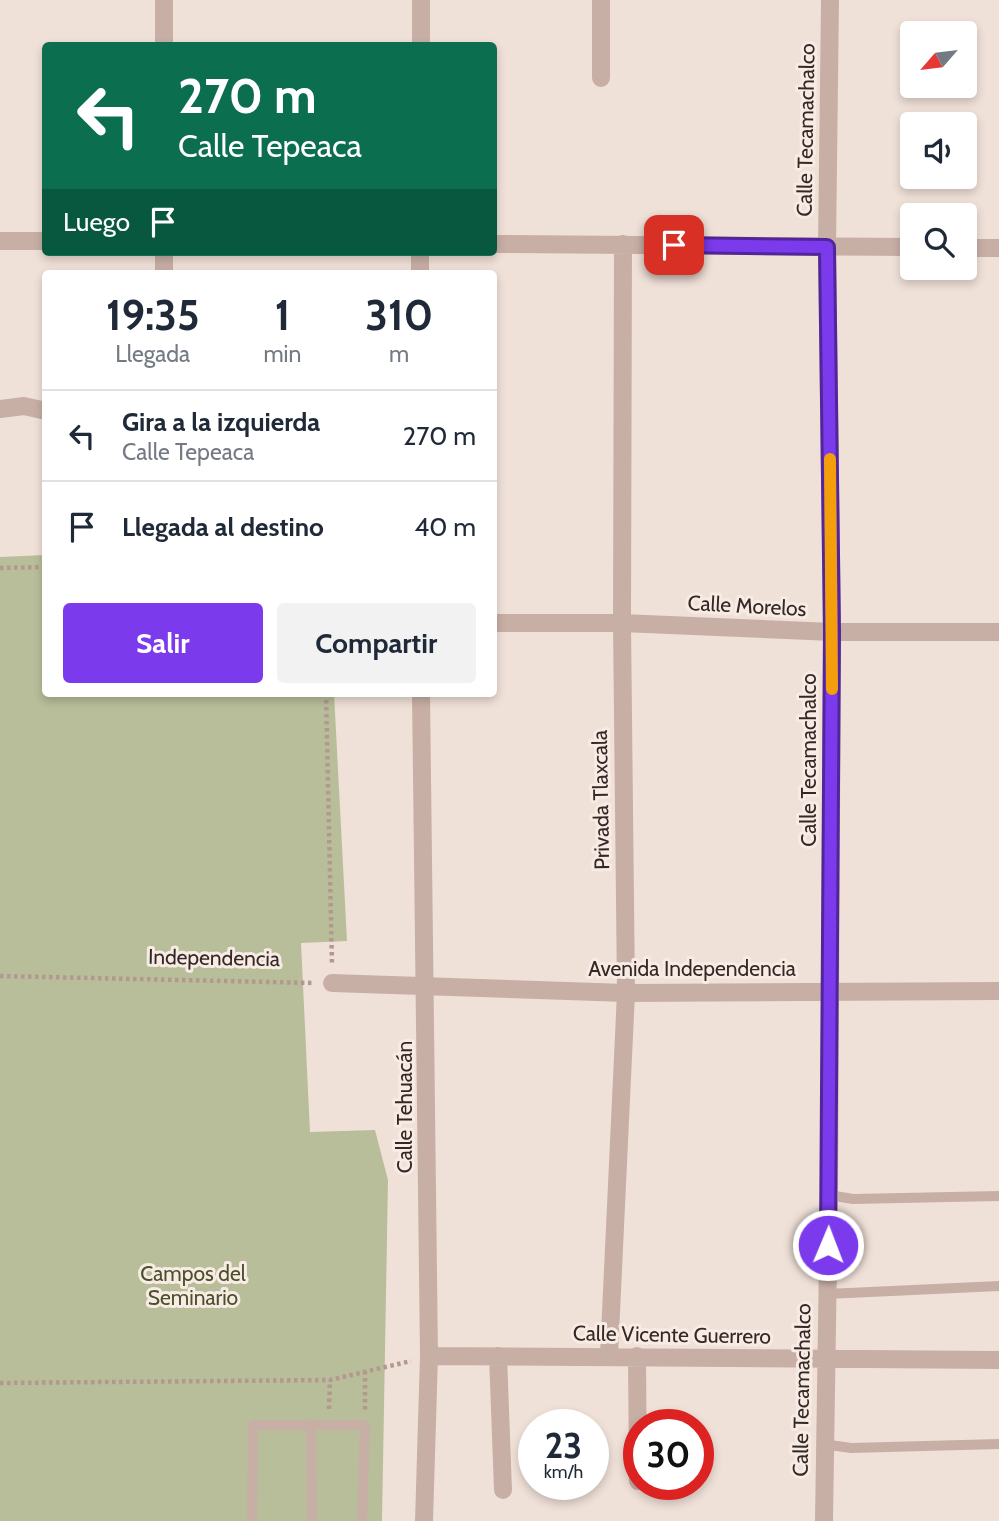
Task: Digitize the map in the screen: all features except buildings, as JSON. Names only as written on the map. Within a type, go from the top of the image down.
[{"type":"street","points":[[164,0],[164,42]]},
{"type":"street","points":[[421,0],[421,42]]},
{"type":"street","points":[[601,0],[601,78]]},
{"type":"street","name":"Calle Tecamachalco","points":[[824,1521],[832,632],[827,247],[830,0]]},
{"type":"street","points":[[0,240],[42,241]]},
{"type":"street","points":[[497,244],[900,247]]},
{"type":"street","name":"Privada Tlaxcala","points":[[609,1355],[626,993],[622,622],[623,244]]},
{"type":"street","points":[[977,248],[999,248]]},
{"type":"street","points":[[0,409],[24,406],[42,410]]},
{"type":"street","name":"Calle Morelos","points":[[497,623],[622,622],[832,632],[999,632]]},
{"type":"street","name":"Calle Tehuacán","points":[[421,697],[429,1356],[424,1521]]},
{"type":"street","points":[[332,983],[426,988]]},
{"type":"street","name":"Avenida Independencia","points":[[426,988],[626,993],[999,991]]},
{"type":"street","name":"Calle Vicente Guerrero","points":[[429,1356],[609,1355],[827,1361],[999,1360]]},
{"type":"street","points":[[498,1356],[503,1490]]},
{"type":"street","points":[[637,1356],[637,1409]]},
{"type":"lane","points":[[829,1195],[853,1199],[999,1196]]},
{"type":"lane","points":[[827,1294],[999,1286]]},
{"type":"lane","points":[[311,1424],[312,1521]]},
{"type":"lane","points":[[252,1521],[253,1425],[329,1424],[365,1425],[362,1521]]},
{"type":"lane","points":[[823,1444],[851,1448],[999,1444]]},
{"type":"path","points":[[0,568],[42,567]]},
{"type":"path","points":[[326,697],[332,983]]},
{"type":"path","name":"Independencia","points":[[0,975],[332,983]]},
{"type":"path","points":[[0,1383],[330,1380],[429,1356]]},
{"type":"path","points":[[365,1371],[365,1425]]},
{"type":"path","points":[[329,1424],[330,1380]]},
{"type":"green space","name":"Campos del Seminario","points":[[42,555],[42,697],[334,697],[347,941],[301,943],[310,1132],[375,1130],[388,1180],[382,1521],[0,1521],[0,557]]},
{"type":"slow traffic","points":[[830,459],[832,689]]},
{"type":"route","points":[[674,245],[827,247],[832,632],[828,1245]]}]
